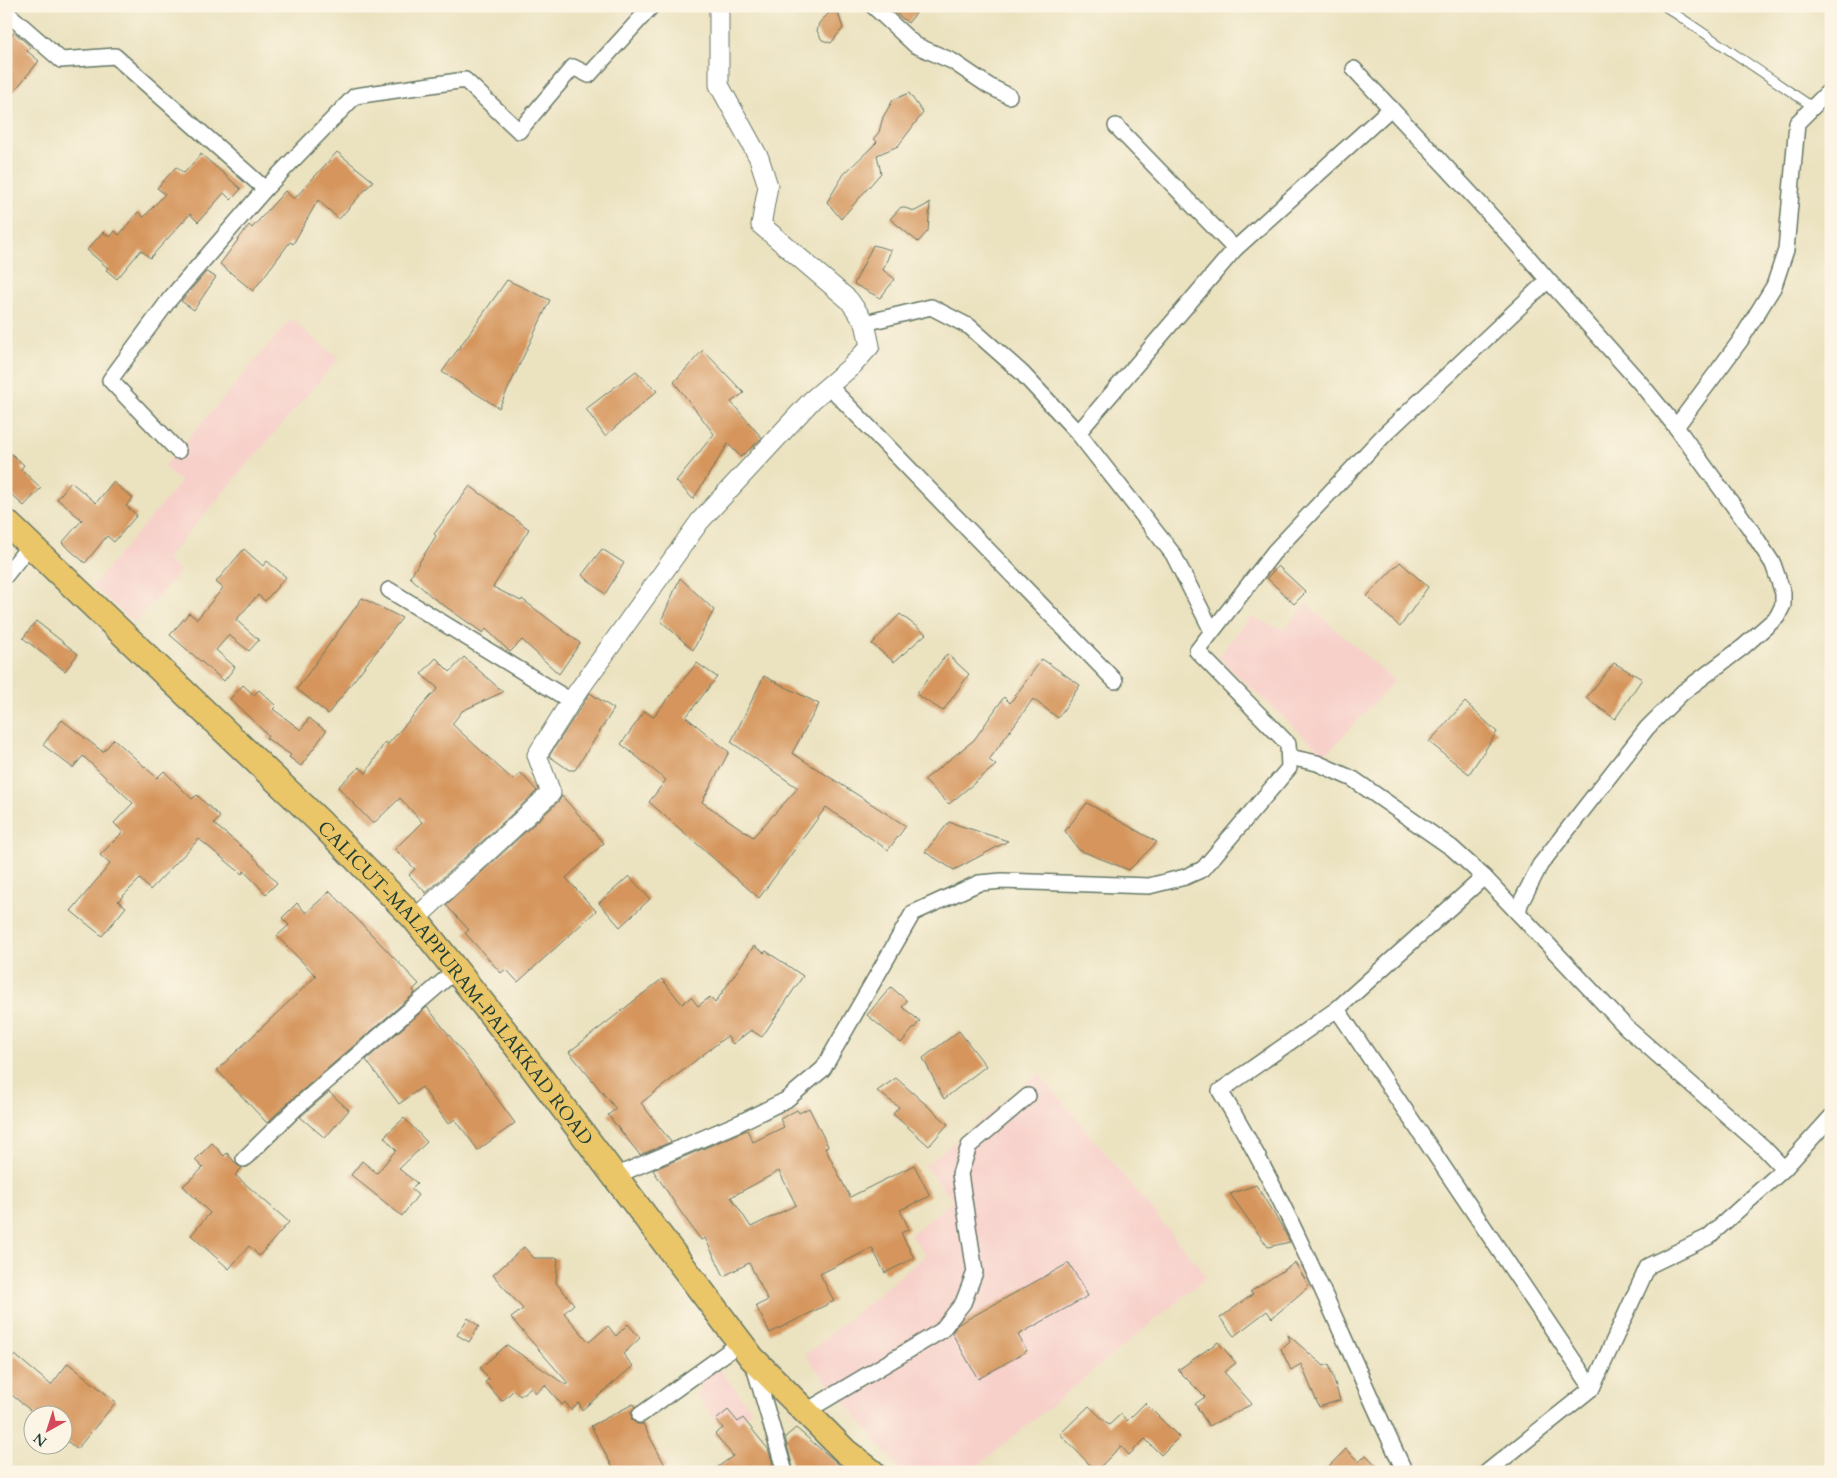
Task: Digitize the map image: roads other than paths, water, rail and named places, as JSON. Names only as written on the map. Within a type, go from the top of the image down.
[{"type":"highway","name":"CALICUT-MALAPPURAM-PALAKKAD ROAD","points":[[6,522],[318,820],[415,918],[518,1048],[746,1350],[845,1451],[872,1472]]},
{"type":"street","points":[[415,918],[551,793],[537,755],[571,701],[700,521],[812,400],[852,366],[870,346],[865,323],[849,300],[762,225],[768,186],[759,158],[719,85],[719,6]]},
{"type":"street","points":[[873,6],[915,45],[952,61],[989,86],[1009,96]]},
{"type":"street","points":[[178,451],[110,380],[169,300],[265,189],[355,96],[465,80],[519,132],[573,67],[589,75],[650,8]]},
{"type":"street","points":[[6,12],[61,60],[114,56],[265,189]]},
{"type":"street","points":[[1354,68],[1497,220],[1641,384],[1676,427],[1749,527],[1773,564],[1783,593],[1783,605],[1777,617],[1743,647],[1683,692],[1647,728],[1540,866],[1520,904],[1518,912]]},
{"type":"street","points":[[1676,427],[1740,341],[1774,286],[1786,250],[1797,123],[1831,89]]},
{"type":"street","points":[[1078,433],[1235,249],[1391,108]]},
{"type":"street","points":[[1116,126],[1235,249]]},
{"type":"street","points":[[614,1176],[739,1123],[786,1100],[823,1069],[913,914],[979,883],[1011,881],[1150,886],[1185,877],[1203,869],[1288,768],[1288,744],[1197,651],[1274,552],[1385,434],[1548,280]]},
{"type":"street","points":[[865,323],[930,307],[970,327],[1022,373],[1078,433],[1173,554],[1212,631]]},
{"type":"street","points":[[829,386],[1115,681]]},
{"type":"street","points":[[6,575],[30,545]]},
{"type":"street","points":[[389,590],[571,701]]},
{"type":"street","points":[[1288,757],[1317,763],[1353,779],[1452,848],[1484,877],[1627,1028],[1763,1148],[1784,1169]]},
{"type":"street","points":[[1405,1472],[1300,1242],[1245,1131],[1220,1091],[1337,1009],[1484,877]]},
{"type":"street","points":[[244,1160],[296,1108],[456,970]]},
{"type":"street","points":[[1337,1009],[1592,1388]]},
{"type":"street","points":[[805,1412],[941,1330],[963,1304],[975,1272],[960,1174],[969,1146],[1028,1096]]},
{"type":"street","points":[[1487,1472],[1592,1388],[1648,1266],[1708,1238],[1784,1169],[1831,1117]]},
{"type":"street","points":[[640,1415],[746,1350],[785,1472]]},
{"type":"lane","points":[[1664,6],[1813,107]]}]
